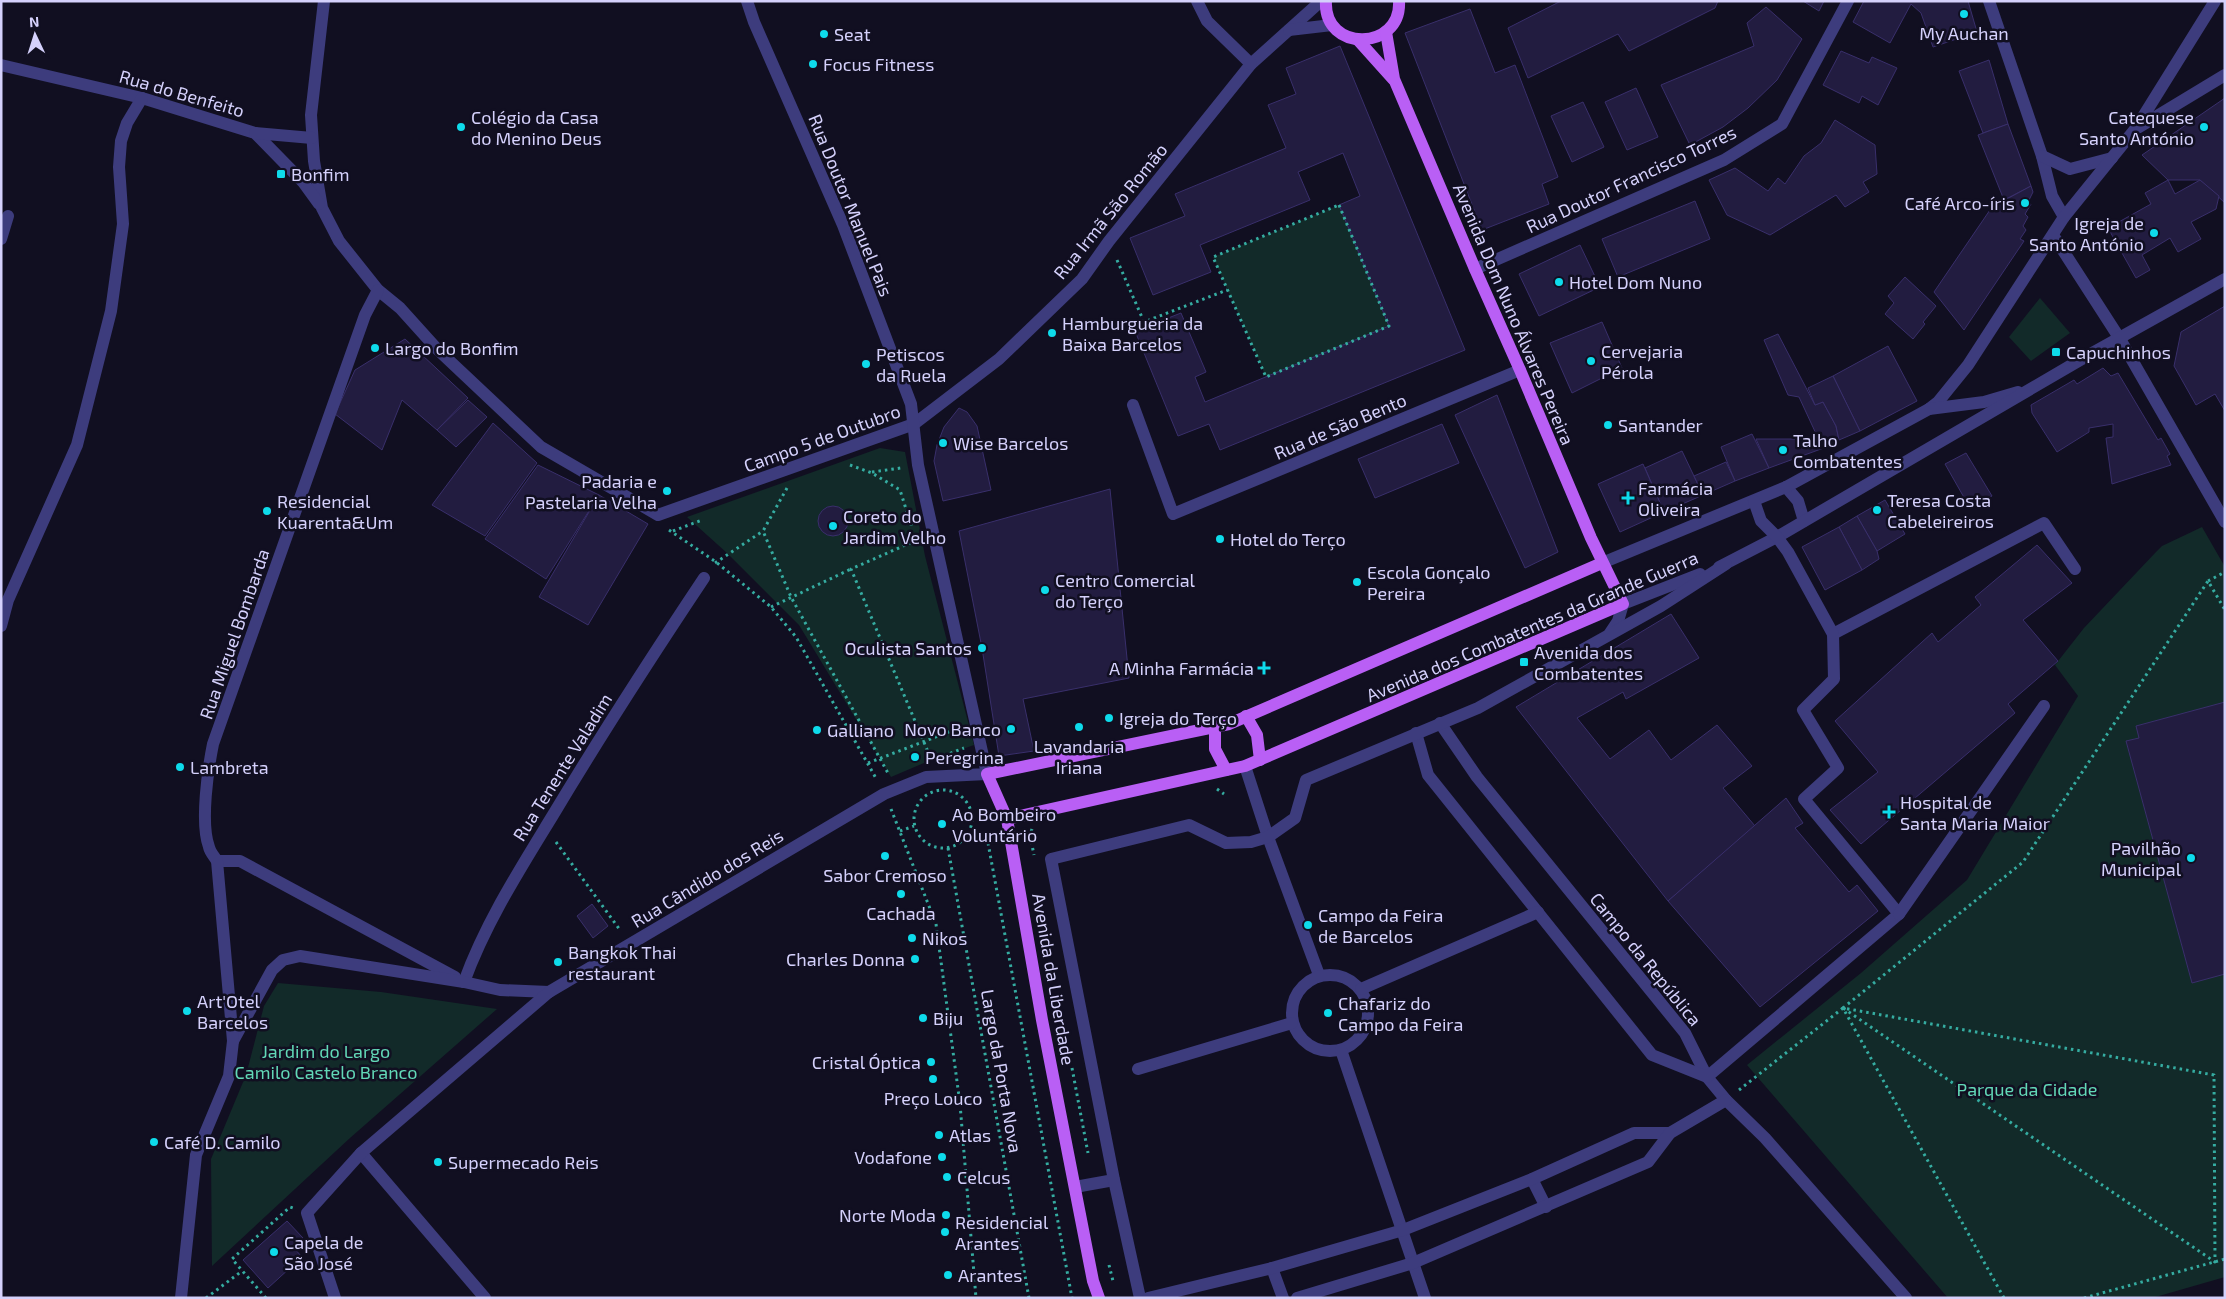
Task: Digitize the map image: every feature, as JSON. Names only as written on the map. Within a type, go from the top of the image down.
[{"type":"main road","points":[[1326,1],[1327,16],[1332,25]]},
{"type":"main road","points":[[1358,40],[1368,40],[1386,32],[1397,16],[1402,2]]},
{"type":"main road","name":"Avenida Dom Nuno Álvares Pereira","points":[[1332,25],[1348,38],[1358,40],[1394,79]]},
{"type":"main road","name":"Avenida Dom Nuno Álvares Pereira","points":[[1386,32],[1394,79],[1602,564],[1623,604]]},
{"type":"main road","name":"Avenida dos Combatentes da Grande Guerra","points":[[987,774],[1229,724],[1602,564]]},
{"type":"main road","name":"Avenida dos Combatentes da Grande Guerra","points":[[1007,819],[1245,766],[1623,604]]},
{"type":"main road","points":[[1246,716],[1257,735],[1260,760]]},
{"type":"main road","points":[[1214,727],[1215,749],[1226,770]]},
{"type":"main road","name":"Avenida da Liberdade","points":[[987,774],[1007,819],[1042,1020],[1093,1281],[1099,1298]]},
{"type":"street","points":[[324,1],[311,115],[314,162],[322,208],[339,241],[378,290]]},
{"type":"street","name":"Rua Doutor Manuel Pais","points":[[747,1],[754,22],[843,224],[910,404],[914,424]]},
{"type":"street","points":[[1197,1],[1207,21],[1251,64]]},
{"type":"street","name":"Rua Irmã São Romão","points":[[914,424],[999,359],[1082,279],[1109,240],[1251,64],[1321,1]]},
{"type":"street","name":"Rua Doutor Francisco Torres","points":[[1475,269],[1724,160],[1782,124],[1848,1]]},
{"type":"street","points":[[1989,1],[2042,156],[2052,196],[2064,217]]},
{"type":"street","points":[[1928,409],[1938,402],[1968,365],[2064,217],[2136,128],[2215,1]]},
{"type":"street","points":[[1289,30],[1332,25]]},
{"type":"street","name":"Rua do Benfeito","points":[[1,65],[142,98],[255,133],[303,182],[322,208]]},
{"type":"street","points":[[2136,128],[2225,75]]},
{"type":"street","points":[[1,626],[4,599],[76,445],[111,311],[123,224],[119,167],[121,142],[127,123],[142,98]]},
{"type":"street","points":[[255,133],[312,138]]},
{"type":"street","points":[[2042,156],[2070,169],[2112,158]]},
{"type":"street","points":[[1,239],[8,216]]},
{"type":"street","points":[[2053,235],[2120,339],[2225,522]]},
{"type":"street","name":"Avenida dos Combatentes da Grande Guerra","points":[[1623,604],[1726,564],[1777,537],[2225,279]]},
{"type":"street","name":"Campo 5 de Outubro","points":[[378,290],[400,308],[437,349],[541,447],[658,515],[914,424],[918,465],[987,774]]},
{"type":"street","name":"Rua Miguel Bombarda","points":[[233,1041],[217,860],[209,848],[206,827],[207,776],[213,744],[365,315],[378,290]]},
{"type":"street","name":"Rua de São Bento","points":[[1133,405],[1173,514],[1520,370]]},
{"type":"street","name":"Avenida dos Combatentes da Grande Guerra","points":[[1602,564],[1786,487],[1928,409],[1984,402],[2037,386]]},
{"type":"street","points":[[1786,487],[1798,501],[1804,521]]},
{"type":"street","points":[[1754,501],[1760,521],[1777,537],[1833,634],[1834,679],[1803,710],[1838,768],[1804,799],[1898,914]]},
{"type":"street","points":[[1833,634],[2044,523],[2075,569]]},
{"type":"street","points":[[1140,1298],[1114,1180],[1052,859],[1189,825],[1226,843],[1250,842],[1268,837],[1295,818],[1306,780],[1478,708],[1662,606],[1726,564]]},
{"type":"street","name":"Rua Tenente Valadim","points":[[464,982],[476,950],[513,879],[599,738],[704,578]]},
{"type":"street","points":[[1607,637],[1618,621],[1623,604]]},
{"type":"street","points":[[1416,733],[1428,775],[1652,1055],[1707,1077],[1898,914],[2044,706]]},
{"type":"street","name":"Campo da República","points":[[1440,723],[1477,777],[1685,1033],[1707,1077],[1726,1100],[1765,1138],[1888,1280],[1906,1298]]},
{"type":"street","points":[[1245,766],[1268,837],[1320,975]]},
{"type":"street","name":"Rua Cândido dos Reis","points":[[308,1213],[361,1152],[549,992],[884,794],[926,777],[987,774]]},
{"type":"street","points":[[217,860],[240,861],[464,982]]},
{"type":"street","points":[[1361,989],[1538,912]]},
{"type":"street","points":[[181,1298],[196,1155],[230,1076],[233,1041],[272,970],[283,960],[300,956],[464,982],[500,990],[549,992]]},
{"type":"street","points":[[1335,974],[1349,979],[1361,989],[1368,1002],[1369,1017],[1364,1032],[1354,1043],[1340,1050],[1325,1051],[1311,1046],[1299,1037],[1292,1023],[1291,1008],[1296,994],[1306,982],[1320,975],[1335,974]]},
{"type":"street","points":[[1138,1070],[1292,1023]]},
{"type":"street","points":[[1340,1050],[1426,1298]]},
{"type":"street","points":[[1297,1298],[1414,1264],[1648,1162],[1670,1133],[1726,1100]]},
{"type":"street","points":[[1148,1298],[1272,1268],[1403,1230],[1532,1179],[1634,1133],[1670,1133]]},
{"type":"street","points":[[361,1152],[485,1298]]},
{"type":"street","points":[[1532,1179],[1546,1207]]},
{"type":"street","points":[[1075,1187],[1114,1180]]},
{"type":"street","points":[[308,1213],[335,1298]]},
{"type":"street","points":[[1272,1268],[1284,1298]]},
{"type":"street","name":"Campo da República","points":[[1888,1280],[1892,1298]]},
{"type":"path","points":[[1339,205],[1389,326],[1266,377],[1227,290],[1213,257],[1339,205]]},
{"type":"path","points":[[1109,240],[1144,322],[1227,290]]},
{"type":"path","points":[[847,463],[872,473],[900,490],[908,510],[918,550]]},
{"type":"path","points":[[872,473],[908,467]]},
{"type":"path","points":[[704,578],[716,562],[763,531],[788,485]]},
{"type":"path","points":[[763,531],[791,597],[891,777]]},
{"type":"path","points":[[672,532],[716,562],[771,607],[796,637],[878,780]]},
{"type":"path","points":[[771,607],[851,569],[934,533]]},
{"type":"path","points":[[851,569],[931,760]]},
{"type":"path","points":[[1726,1100],[2023,862],[2208,581],[2225,572]]},
{"type":"path","points":[[2208,581],[2225,610]]},
{"type":"path","points":[[956,719],[961,735]]},
{"type":"path","points":[[868,763],[959,728]]},
{"type":"path","points":[[923,763],[964,748],[962,742]]},
{"type":"path","points":[[936,790],[955,792],[963,798],[972,813],[970,832],[964,839],[957,845],[948,848],[930,846],[923,841],[914,826],[916,808],[920,800],[936,790]]},
{"type":"path","points":[[891,809],[936,924],[960,1104],[976,1298]]},
{"type":"path","points":[[900,831],[914,826]]},
{"type":"path","points":[[545,828],[631,944]]},
{"type":"path","points":[[964,839],[988,843],[993,842]]},
{"type":"path","points":[[988,843],[1072,1298]]},
{"type":"path","name":"Largo da Porta Nova","points":[[948,848],[1029,1298]]},
{"type":"path","points":[[1843,1008],[2214,1075],[2215,1262]]},
{"type":"path","points":[[1843,1008],[2215,1262]]},
{"type":"path","points":[[1843,1008],[2004,1298]]},
{"type":"path","points":[[266,1298],[232,1259],[290,1207],[308,1213]]},
{"type":"path","points":[[2084,1298],[2225,1259]]},
{"type":"path","points":[[206,1298],[242,1271]]},
{"type":"green space","points":[[1339,205],[1389,326],[1266,377],[1213,257]]},
{"type":"green space","points":[[2040,298],[2070,333],[2031,361],[2009,337]]},
{"type":"green space","points":[[880,448],[905,452],[925,556],[974,745],[891,777],[799,625],[727,553],[687,517]]},
{"type":"green space","name":"Parque da Cidade","points":[[2202,527],[2225,567],[2225,1277],[2152,1298],[1948,1298],[1747,1065],[1861,973],[1967,880],[2078,696],[2055,665],[2084,628],[2162,546]]},
{"type":"green space","name":"Jardim do Largo Camilo Castelo Branco","points":[[278,983],[381,992],[497,1009],[350,1138],[212,1266],[211,1159],[246,1075],[264,1006]]},
{"type":"building","points":[[1561,1],[1718,1],[1715,8],[1629,51],[1618,34],[1528,78],[1508,28]]},
{"type":"building","points":[[1803,1],[1824,1],[1819,11]]},
{"type":"building","points":[[1864,1],[1968,1],[1977,32],[1933,47],[1921,13],[1911,4],[1890,43],[1853,22]]},
{"type":"building","points":[[1766,7],[1802,39],[1777,80],[1748,108],[1723,127],[1690,145],[1661,85],[1754,46],[1747,23]]},
{"type":"building","points":[[1470,9],[1495,73],[1515,65],[1558,177],[1542,184],[1549,204],[1482,230],[1405,33]]},
{"type":"building","points":[[1340,46],[1465,350],[1220,450],[1209,424],[1178,436],[1135,331],[1181,313],[1206,372],[1195,377],[1205,402],[1389,326],[1339,205],[1360,196],[1343,153],[1298,172],[1310,200],[1200,245],[1211,272],[1153,295],[1130,238],[1185,216],[1175,194],[1286,148],[1268,105],[1296,94],[1286,68]]},
{"type":"building","points":[[1841,51],[1869,63],[1872,57],[1897,68],[1878,105],[1862,96],[1859,103],[1823,85]]},
{"type":"building","points":[[1989,60],[2008,124],[1983,133],[1959,71]]},
{"type":"building","points":[[1636,88],[1658,137],[1627,150],[1605,102]]},
{"type":"building","name":"Catequese Santo António","points":[[2225,98],[2225,203],[2200,180],[2168,180],[2142,155]]},
{"type":"building","points":[[1583,102],[1604,147],[1572,162],[1551,116]]},
{"type":"building","points":[[1835,120],[1875,145],[1877,174],[1863,182],[1869,192],[1845,207],[1836,195],[1770,235],[1727,215],[1709,180],[1735,168],[1768,191],[1778,178],[1785,184],[1804,156],[1821,143]]},
{"type":"building","points":[[2008,124],[2031,186],[2004,200],[1978,135]]},
{"type":"building","name":"Igreja de Santo António","points":[[2168,180],[2175,194],[2200,180],[2219,196],[2216,209],[2191,222],[2201,239],[2178,252],[2170,238],[2142,255],[2150,270],[2136,278],[2108,228],[2151,204],[2145,193]]},
{"type":"building","points":[[2031,186],[2033,192],[2028,202],[2031,204],[2025,214],[2028,217],[2023,226],[2026,230],[2020,239],[2024,241],[1964,330],[1934,292],[1992,207]]},
{"type":"building","points":[[1695,201],[1710,239],[1618,277],[1602,239]]},
{"type":"building","points":[[1580,245],[1600,287],[1539,316],[1519,274]]},
{"type":"building","points":[[1905,277],[1936,306],[1923,322],[1925,324],[1913,339],[1885,314],[1894,303],[1888,296]]},
{"type":"building","points":[[2225,306],[2225,411],[2215,394],[2196,405],[2174,366],[2181,332]]},
{"type":"building","points":[[1602,322],[1622,368],[1572,393],[1550,343]]},
{"type":"building","points":[[1778,334],[1815,405],[1823,402],[1836,426],[1839,440],[1821,449],[1815,439],[1818,438],[1799,397],[1788,395],[1764,340]]},
{"type":"building","points":[[405,339],[468,398],[437,430],[402,400],[382,450],[335,414],[355,370]]},
{"type":"building","points":[[1888,346],[1917,401],[1860,431],[1833,376]]},
{"type":"building","points":[[2103,368],[2111,376],[2118,373],[2158,440],[2161,438],[2170,454],[2167,456],[2171,465],[2112,484],[2106,438],[2113,437],[2113,424],[2089,428],[2089,432],[2057,452],[2032,413],[2031,405],[2074,380],[2077,384]]},
{"type":"building","points":[[1833,376],[1860,431],[1839,440],[1836,426],[1823,402],[1815,405],[1808,388]]},
{"type":"building","points":[[1497,395],[1558,552],[1525,568],[1455,415]]},
{"type":"building","points":[[468,400],[487,417],[456,447],[437,430]]},
{"type":"building","points":[[959,408],[967,412],[977,426],[991,490],[943,501],[934,461],[937,445],[944,427]]},
{"type":"building","points":[[493,423],[537,463],[485,536],[432,505]]},
{"type":"building","points":[[1442,424],[1459,463],[1375,498],[1358,459]]},
{"type":"building","points":[[1752,434],[1769,468],[1735,481],[1721,447]]},
{"type":"building","points":[[1756,439],[1815,439],[1821,449],[1769,468]]},
{"type":"building","points":[[1682,451],[1703,495],[1664,512],[1645,468]]},
{"type":"building","points":[[1966,453],[1992,496],[1970,508],[1945,464]]},
{"type":"building","points":[[1726,462],[1735,481],[1703,495],[1694,476]]},
{"type":"building","points":[[1643,464],[1664,512],[1620,532],[1598,484]]},
{"type":"building","points":[[538,465],[599,495],[546,579],[485,539]]},
{"type":"building","name":"Centro Comercial do Terço","points":[[1110,489],[1129,678],[1023,699],[1034,751],[999,756],[982,648],[959,531]]},
{"type":"building","points":[[599,495],[648,524],[588,625],[539,597]]},
{"type":"building","points":[[1885,500],[1905,534],[1877,551],[1857,516]]},
{"type":"building","name":"Coreto do Jardim Velho","points":[[833,506],[844,510],[848,521],[844,532],[833,536],[822,532],[818,521],[822,510]]},
{"type":"building","points":[[1857,516],[1877,551],[1879,559],[1862,570],[1839,527]]},
{"type":"building","points":[[1839,527],[1862,570],[1825,590],[1802,547]]},
{"type":"building","points":[[2037,545],[2072,583],[2023,620],[2058,661],[2008,704],[2015,713],[1861,844],[1830,810],[1878,772],[1835,721],[1932,633],[1938,642],[1981,605],[1975,597]]},
{"type":"building","points":[[1671,614],[1699,658],[1626,699],[1623,692],[1577,718],[1610,759],[1649,730],[1671,760],[1717,725],[1752,766],[1723,788],[1755,826],[1668,901],[1516,707]]},
{"type":"building","name":"Pavilhão Municipal","points":[[2225,702],[2225,974],[2192,983],[2126,741],[2139,738],[2136,726]]},
{"type":"building","points":[[1786,798],[1803,823],[1795,828],[1849,892],[1857,885],[1878,911],[1760,1007],[1668,901]]},
{"type":"building","points":[[592,904],[608,926],[593,938],[577,916]]},
{"type":"building","name":"Capela de São José","points":[[287,1221],[303,1238],[293,1247],[302,1257],[268,1288],[243,1260]]},
{"type":"place","name":"My Auchan","points":[[1964,14]]},
{"type":"place","name":"Seat","points":[[824,34]]},
{"type":"place","name":"Focus Fitness","points":[[813,64]]},
{"type":"place","name":"Colégio da Casa do Menino Deus","points":[[461,127]]},
{"type":"place","name":"Catequese Santo António","points":[[2204,127]]},
{"type":"place","name":"Bonfim","points":[[281,174]]},
{"type":"place","name":"Café Arco-íris","points":[[2025,203]]},
{"type":"place","name":"Igreja de Santo António","points":[[2154,233]]},
{"type":"place","name":"Hotel Dom Nuno","points":[[1559,282]]},
{"type":"place","name":"Hamburgueria da Baixa Barcelos","points":[[1052,333]]},
{"type":"place","name":"Largo do Bonfim","points":[[375,348]]},
{"type":"place","name":"Capuchinhos","points":[[2056,352]]},
{"type":"place","name":"Cervejaria Pérola","points":[[1591,361]]},
{"type":"place","name":"Petiscos da Ruela","points":[[866,364]]},
{"type":"place","name":"Santander","points":[[1608,425]]},
{"type":"place","name":"Wise Barcelos","points":[[943,443]]},
{"type":"place","name":"Talho Combatentes","points":[[1783,450]]},
{"type":"place","name":"Padaria e Pastelaria Velha","points":[[667,491]]},
{"type":"place","name":"Farmácia Oliveira","points":[[1628,498]]},
{"type":"place","name":"Teresa Costa Cabeleireiros","points":[[1877,510]]},
{"type":"place","name":"Residencial Kuarenta&Um","points":[[267,511]]},
{"type":"place","name":"Coreto do Jardim Velho","points":[[833,526]]},
{"type":"place","name":"Hotel do Terço","points":[[1220,539]]},
{"type":"place","name":"Escola Gonçalo Pereira","points":[[1357,582]]},
{"type":"place","name":"Centro Comercial do Terço","points":[[1045,590]]},
{"type":"place","name":"Oculista Santos","points":[[982,648]]},
{"type":"place","name":"Avenida dos Combatentes","points":[[1524,662]]},
{"type":"place","name":"A Minha Farmácia","points":[[1264,668]]},
{"type":"place","name":"Igreja do Terço","points":[[1109,718]]},
{"type":"place","name":"Lavandaria Iriana","points":[[1079,727]]},
{"type":"place","name":"Novo Banco","points":[[1011,729]]},
{"type":"place","name":"Galliano","points":[[817,730]]},
{"type":"place","name":"Peregrina","points":[[915,757]]},
{"type":"place","name":"Lambreta","points":[[180,767]]},
{"type":"place","name":"Hospital de Santa Maria Maior","points":[[1889,812]]},
{"type":"place","name":"Ao Bombeiro Voluntário","points":[[942,824]]},
{"type":"place","name":"Sabor Cremoso","points":[[885,856]]},
{"type":"place","name":"Pavilhão Municipal","points":[[2191,858]]},
{"type":"place","name":"Cachada","points":[[901,894]]},
{"type":"place","name":"Campo da Feira de Barcelos","points":[[1308,925]]},
{"type":"place","name":"Nikos","points":[[912,938]]},
{"type":"place","name":"Charles Donna","points":[[915,959]]},
{"type":"place","name":"Bangkok Thai restaurant","points":[[558,962]]},
{"type":"place","name":"Art'Otel Barcelos","points":[[187,1011]]},
{"type":"place","name":"Chafariz do Campo da Feira","points":[[1328,1013]]},
{"type":"place","name":"Biju","points":[[923,1018]]},
{"type":"place","name":"Cristal Óptica","points":[[931,1062]]},
{"type":"place","name":"Preço Louco","points":[[933,1079]]},
{"type":"place","name":"Atlas","points":[[939,1135]]},
{"type":"place","name":"Café D. Camilo","points":[[154,1142]]},
{"type":"place","name":"Vodafone","points":[[942,1157]]},
{"type":"place","name":"Supermecado Reis","points":[[438,1162]]},
{"type":"place","name":"Celcus","points":[[947,1177]]},
{"type":"place","name":"Norte Moda","points":[[946,1215]]},
{"type":"place","name":"Residencial Arantes","points":[[945,1232]]},
{"type":"place","name":"Capela de São José","points":[[274,1252]]},
{"type":"place","name":"Arantes","points":[[948,1275]]}]
